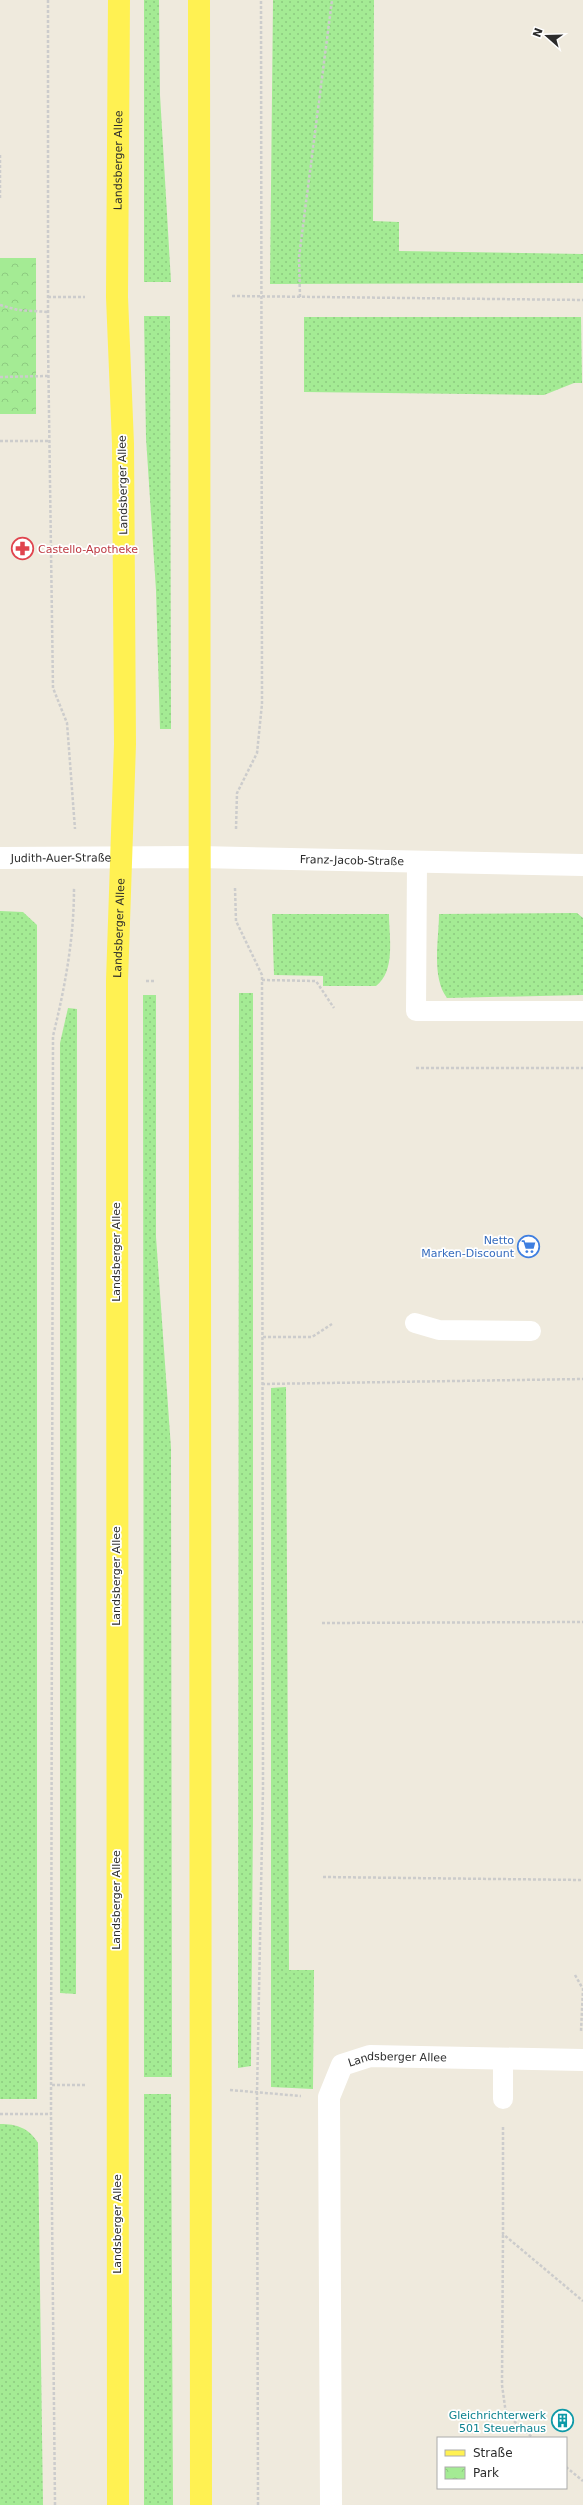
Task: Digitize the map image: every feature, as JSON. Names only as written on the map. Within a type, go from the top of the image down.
[{"type":"main road","name":"Landsberger Allee","points":[[118,2505],[116,2086],[117,981],[125,720],[122,444],[117,297],[119,0]]},
{"type":"main road","points":[[199,0],[201,743],[199,857],[201,2505]]},
{"type":"street","name":"Franz-Jacob-Straße","points":[[121,858],[199,857],[583,865]]},
{"type":"street","name":"Judith-Auer-Straße","points":[[0,858],[121,858]]},
{"type":"street","name":"Landsberger Allee","points":[[331,2505],[329,2097],[342,2065],[370,2056],[582,2060]]},
{"type":"lane","points":[[417,862],[416,1011],[583,1011]]},
{"type":"lane","points":[[415,1323],[438,1330],[532,1330]]},
{"type":"lane","points":[[503,2059],[503,2099]]},
{"type":"path","points":[[48,0],[48,376],[53,688],[67,724],[74,806]]},
{"type":"path","points":[[236,819],[237,793],[257,753],[262,704],[262,0]]},
{"type":"path","points":[[300,298],[299,256],[332,0]]},
{"type":"path","points":[[0,155],[0,200]]},
{"type":"path","points":[[232,296],[300,298],[583,300]]},
{"type":"path","points":[[48,298],[85,297]]},
{"type":"path","points":[[0,305],[18,310],[48,312]]},
{"type":"path","points":[[0,377],[48,376]]},
{"type":"path","points":[[0,441],[50,441]]},
{"type":"path","points":[[234,906],[236,921],[262,975],[262,1788],[258,2094],[258,2505]]},
{"type":"path","points":[[55,2505],[51,2114],[53,1036],[67,982],[74,917]]},
{"type":"path","points":[[262,980],[316,981],[334,1008]]},
{"type":"path","points":[[145,981],[156,981]]},
{"type":"path","points":[[416,1068],[583,1068]]},
{"type":"path","points":[[263,1337],[312,1337],[332,1324]]},
{"type":"path","points":[[262,1384],[583,1379]]},
{"type":"path","points":[[322,1623],[583,1622]]},
{"type":"path","points":[[323,1878],[583,1880]]},
{"type":"path","points":[[575,1975],[583,1989],[582,2060]]},
{"type":"path","points":[[52,2085],[116,2086]]},
{"type":"path","points":[[200,2087],[258,2094],[329,2097]]},
{"type":"path","points":[[503,2099],[502,2385],[506,2414],[532,2437]]},
{"type":"path","points":[[0,2114],[51,2114]]},
{"type":"path","points":[[503,2234],[583,2301]]},
{"type":"path","points":[[567,2467],[583,2481]]},
{"type":"green space","points":[[144,0],[159,0],[160,95],[171,282],[144,282]]},
{"type":"green space","points":[[273,0],[374,0],[373,221],[399,222],[399,251],[583,254],[583,283],[270,284]]},
{"type":"green space","points":[[0,258],[36,258],[36,414],[0,414]]},
{"type":"green space","points":[[144,316],[170,316],[171,729],[160,729],[156,590],[146,438]]},
{"type":"green space","points":[[304,317],[581,317],[582,383],[574,383],[544,395],[304,392]]},
{"type":"green space","points":[[0,911],[23,912],[37,925],[37,2099],[0,2099]]},
{"type":"green space","points":[[577,913],[583,918],[583,995],[447,998],[442,989],[437,969],[439,914]]},
{"type":"green space","points":[[272,914],[389,914],[389,963],[382,980],[376,986],[323,986],[323,976],[274,975]]},
{"type":"green space","points":[[239,993],[253,993],[253,1816],[251,2066],[238,2068]]},
{"type":"green space","points":[[143,995],[156,995],[156,1237],[171,1448],[172,2077],[144,2077]]},
{"type":"green space","points":[[68,1008],[77,1009],[76,1994],[60,1993],[60,1043]]},
{"type":"green space","points":[[286,1387],[289,1970],[314,1970],[313,2089],[271,2087],[271,1388]]},
{"type":"green space","points":[[144,2094],[171,2094],[173,2505],[144,2505]]},
{"type":"green space","points":[[0,2124],[17,2126],[27,2130],[38,2143],[43,2505],[0,2505]]},
{"type":"place","name":"Castello-Apotheke","points":[[23,549]]},
{"type":"place","name":"Netto Marken-Discount","points":[[529,1246]]},
{"type":"place","name":"Gleichrichterwerk 501 Steuerhaus","points":[[562,2421]]}]
